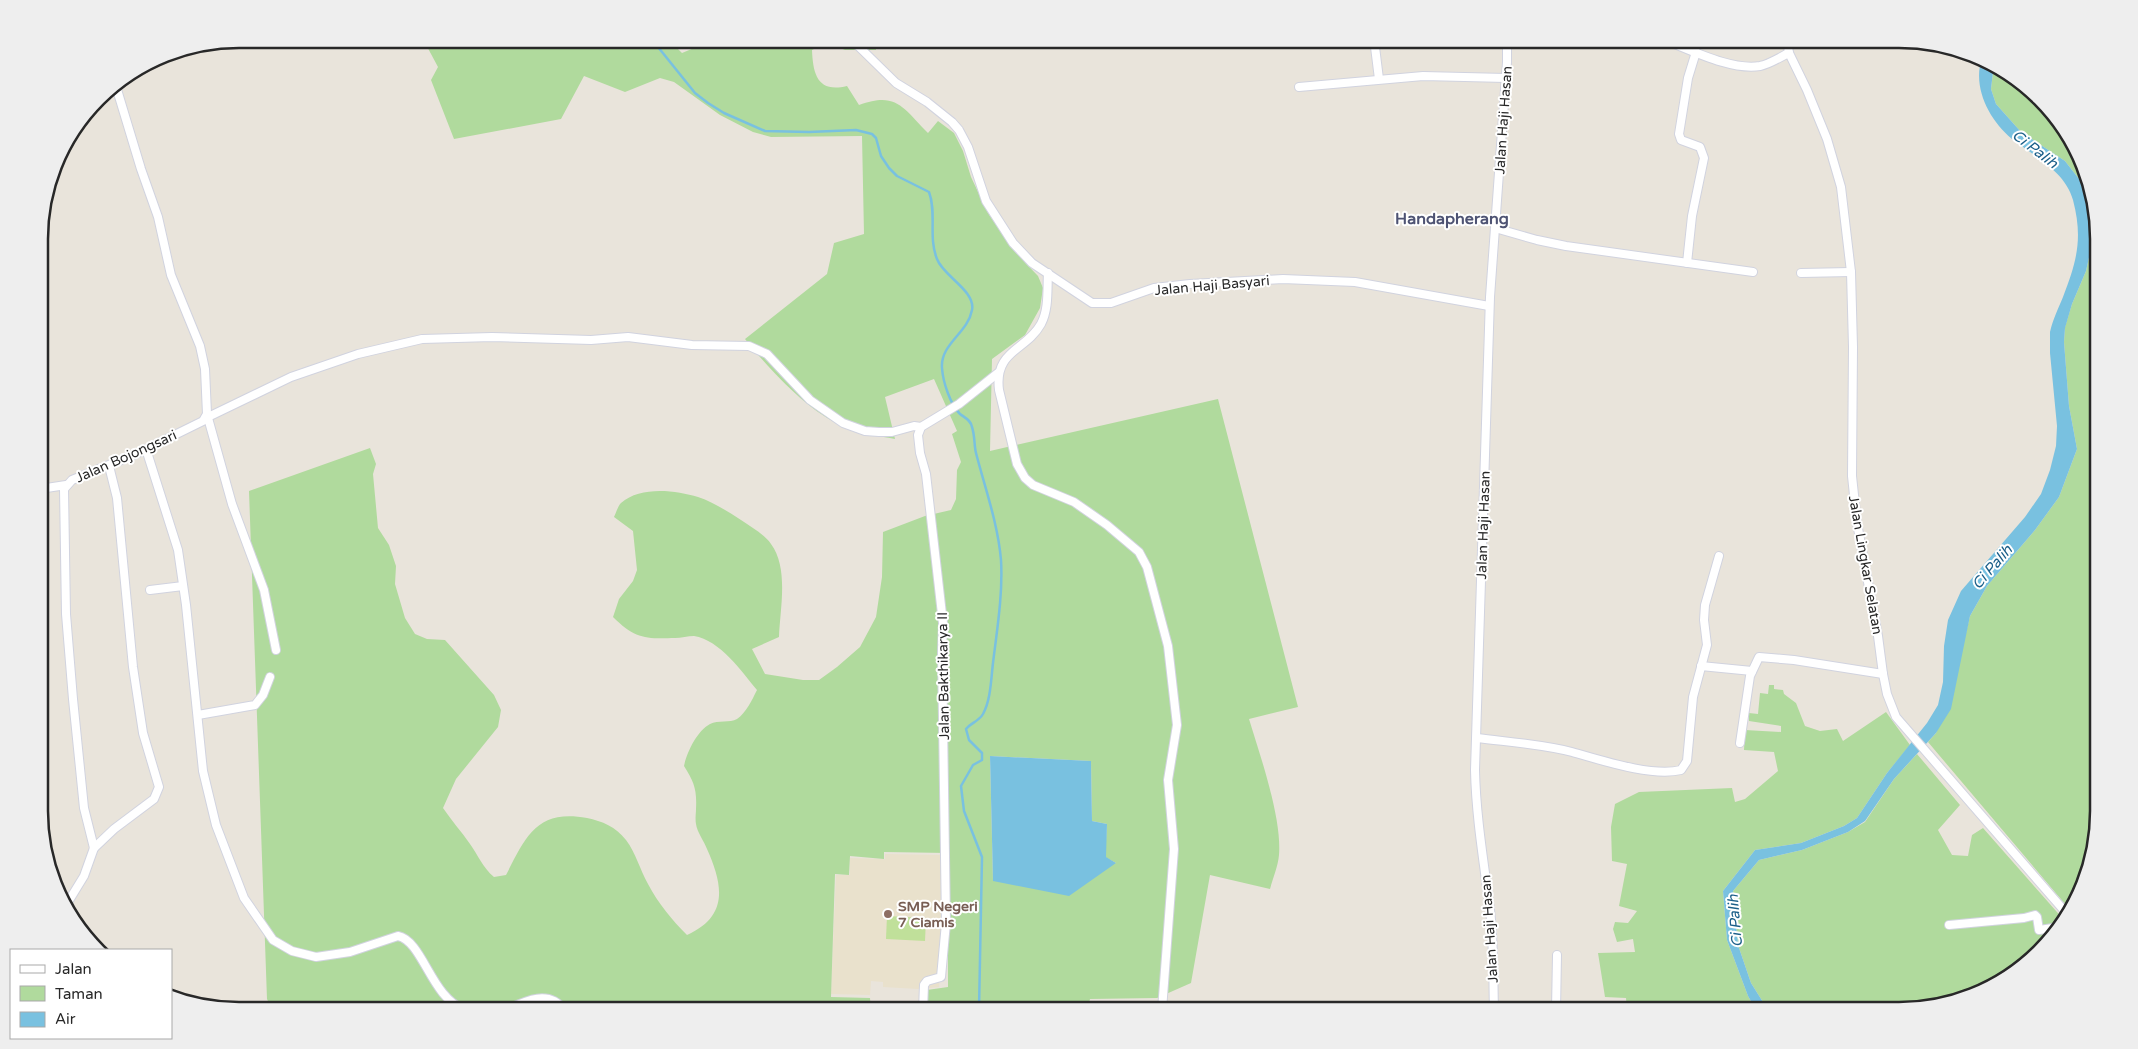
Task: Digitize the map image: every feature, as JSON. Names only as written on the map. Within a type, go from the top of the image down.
[{"type":"street","name":"Jalan Haji Basyari","points":[[860,48],[896,83],[938,109],[959,130],[968,147],[986,201],[996,219],[1025,256],[1097,304],[1111,303],[1154,288],[1283,279],[1355,282],[1489,306]]},
{"type":"street","points":[[1375,48],[1379,79]]},
{"type":"street","name":"Jalan Haji Hasan","points":[[1494,1002],[1490,913],[1475,799],[1489,306],[1507,48]]},
{"type":"street","points":[[1686,48],[1725,63],[1748,66],[1761,66],[1789,53]]},
{"type":"street","name":"Jalan Lingkar Selatan","points":[[1789,48],[1789,53],[1807,90],[1835,163],[1841,187],[1851,272],[1853,347],[1852,476],[1857,523],[1887,694],[1896,717],[2063,909]]},
{"type":"street","points":[[1687,263],[1692,216],[1704,158],[1700,147],[1681,140],[1679,134],[1688,78],[1696,52]]},
{"type":"street","points":[[1299,87],[1422,76],[1506,78]]},
{"type":"street","points":[[117,91],[158,217],[171,274],[200,346],[204,369],[207,418],[232,504],[264,590],[276,650]]},
{"type":"street","points":[[1495,228],[1566,246],[1753,272]]},
{"type":"street","points":[[1801,273],[1851,272]]},
{"type":"street","points":[[920,427],[955,406],[998,373],[1011,354],[1040,326],[1046,311],[1048,273]]},
{"type":"street","name":"Jalan Bojongsari","points":[[94,848],[84,808],[66,614],[64,492],[66,484],[72,480],[146,450],[291,377],[358,354],[422,339],[447,337],[591,340],[628,337],[692,345],[749,346],[767,354],[810,400],[844,423],[865,430],[879,432],[892,432],[914,426],[920,427]]},
{"type":"street","points":[[998,373],[999,390],[1017,464],[1021,473],[1030,483],[1081,507],[1120,535],[1139,552],[1147,567],[1168,646],[1177,725],[1168,780],[1174,849],[1163,1002]]},
{"type":"street","name":"Jalan Bakthikarya II","points":[[920,427],[918,435],[920,453],[926,474],[943,623],[946,923],[941,977],[927,981],[924,985],[923,1002]]},
{"type":"street","points":[[146,450],[173,532],[183,586],[203,771],[216,825],[244,898],[273,940],[292,951],[316,957],[350,952],[398,936],[404,937],[414,948],[433,981],[444,996],[452,1002]]},
{"type":"street","points":[[70,900],[84,876],[94,848],[114,829],[154,799],[159,788],[143,733],[133,667],[118,498],[109,466]]},
{"type":"street","points":[[48,487],[66,484]]},
{"type":"street","points":[[1477,738],[1571,752],[1639,769],[1655,771],[1681,770],[1687,761],[1693,697],[1707,645],[1704,620],[1705,605],[1719,556]]},
{"type":"street","points":[[150,590],[183,586]]},
{"type":"street","points":[[1740,742],[1752,671],[1758,658],[1762,656],[1883,674]]},
{"type":"street","points":[[1701,666],[1752,671]]},
{"type":"street","points":[[198,716],[255,705],[263,695],[270,677]]},
{"type":"street","points":[[1949,925],[2024,918],[2035,915],[2039,930],[2050,928]]},
{"type":"street","points":[[1556,1002],[1557,954]]},
{"type":"street","points":[[524,1002],[541,998],[555,1002]]},
{"type":"shaded area","name":"SMP Negeri 7 Ciamis","points":[[885,854],[942,855],[942,953],[939,987],[918,989],[883,987],[883,982],[871,981],[870,995],[831,994],[836,875],[850,875],[850,858],[885,859]]},
{"type":"green space","points":[[428,48],[677,48],[682,53],[694,48],[816,48],[812,50],[814,67],[819,80],[823,84],[829,87],[847,86],[859,105],[882,100],[898,104],[928,133],[938,121],[954,133],[963,151],[971,177],[988,213],[1015,252],[1038,276],[1043,288],[1040,308],[1025,335],[992,359],[990,451],[1218,399],[1298,707],[1249,719],[1274,805],[1279,840],[1278,863],[1270,889],[1210,875],[1191,983],[1157,998],[1090,999],[1089,1002],[926,1002],[927,990],[948,987],[948,853],[884,852],[884,859],[850,856],[849,875],[835,874],[831,997],[870,998],[870,1002],[268,1002],[249,491],[370,448],[376,464],[373,474],[378,528],[389,545],[396,566],[395,584],[405,618],[415,634],[427,639],[445,640],[494,695],[501,710],[498,727],[456,779],[443,808],[484,866],[494,877],[506,875],[527,837],[535,828],[545,822],[570,816],[593,819],[608,825],[626,840],[633,850],[645,879],[656,898],[687,935],[710,919],[716,909],[719,887],[717,875],[697,827],[695,791],[684,766],[685,760],[693,742],[705,727],[713,723],[737,719],[746,710],[757,690],[730,658],[704,639],[694,636],[648,638],[628,630],[613,617],[619,599],[633,581],[637,570],[633,531],[614,517],[619,506],[629,498],[648,492],[669,491],[689,495],[704,499],[720,507],[765,537],[777,554],[782,577],[779,637],[752,649],[765,674],[803,680],[819,680],[860,647],[876,617],[882,577],[883,532],[925,516],[951,510],[956,499],[957,470],[961,462],[952,434],[957,431],[934,379],[885,397],[895,439],[855,431],[816,411],[777,376],[745,339],[827,274],[834,243],[864,234],[862,136],[771,137],[753,132],[720,115],[674,82],[660,78],[625,92],[584,76],[561,119],[454,139],[431,80],[438,67]],"holes":[[[990,756],[1091,761],[1092,821],[1107,824],[1105,857],[1116,863],[993,881]]]},
{"type":"green space","points":[[840,48],[876,48],[876,50],[845,50]]},
{"type":"green space","points":[[1993,72],[2016,87],[2035,103],[2065,143],[2076,165],[2085,192],[2079,179],[2065,161],[2021,132],[1996,104],[1991,89]]},
{"type":"green space","points":[[2090,253],[2090,823],[2084,860],[2076,884],[2066,905],[1928,742],[1936,733],[1959,662],[1970,616],[1987,586],[2035,530],[2059,497],[2077,449],[2069,406],[2064,342],[2065,327],[2072,304],[2086,271]]},
{"type":"green space","points":[[1769,685],[1774,685],[1774,689],[1783,690],[1784,694],[1796,703],[1805,726],[1820,731],[1837,729],[1843,741],[1886,712],[1910,745],[1887,773],[1857,818],[1844,826],[1801,843],[1755,850],[1723,891],[1727,940],[1751,1002],[1626,1002],[1626,998],[1605,997],[1598,953],[1635,952],[1633,939],[1617,942],[1613,929],[1615,922],[1628,923],[1637,911],[1619,906],[1627,864],[1612,861],[1611,827],[1615,804],[1639,792],[1732,788],[1735,802],[1745,799],[1778,771],[1774,752],[1744,750],[1745,730],[1781,732],[1781,726],[1749,721],[1749,713],[1758,714],[1760,693],[1768,694]]},
{"type":"green space","points":[[1917,754],[1960,805],[1938,830],[1952,855],[1968,856],[1972,835],[1983,828],[2059,915],[2035,946],[2016,962],[1984,982],[1949,995],[1925,1000],[1900,1002],[1763,1002],[1751,983],[1738,945],[1733,891],[1759,860],[1802,850],[1848,832],[1865,822],[1894,779]]},
{"type":"green space","points":[[887,916],[926,918],[925,941],[886,939]]},
{"type":"water","name":"Ci Palih","points":[[1980,65],[1993,72],[1991,89],[1996,104],[2021,132],[2065,161],[2079,179],[2085,192],[2089,213],[2090,253],[2086,271],[2072,304],[2065,328],[2064,342],[2069,406],[2077,449],[2059,497],[2035,530],[1987,586],[1970,616],[1951,709],[1936,733],[1894,779],[1865,821],[1848,832],[1802,850],[1759,860],[1733,891],[1738,945],[1751,983],[1763,1002],[1751,1002],[1727,940],[1723,891],[1755,850],[1801,843],[1844,826],[1857,818],[1887,773],[1927,723],[1938,705],[1943,682],[1944,646],[1948,620],[1961,591],[2025,517],[2041,494],[2056,446],[2057,426],[2050,353],[2050,332],[2075,261],[2078,238],[2076,214],[2069,190],[2056,172],[2012,139],[1996,122],[1981,91]]},
{"type":"water","points":[[990,756],[1091,761],[1092,821],[1107,824],[1106,857],[1116,863],[1069,896],[993,881]]},
{"type":"waterway","points":[[659,48],[695,93],[724,113],[765,131],[856,130],[872,134],[876,138],[881,156],[889,168],[897,176],[929,192],[932,208],[934,251],[937,259],[940,265],[969,296],[972,303],[969,318],[945,352],[942,368],[945,386],[950,399],[956,410],[968,419],[974,434],[976,453],[991,506],[1001,560],[998,625],[989,695],[983,714],[966,729],[969,740],[982,753],[982,760],[973,765],[961,786],[964,811],[982,857],[979,1002]]},
{"type":"place","name":"SMP Negeri 7 Ciamis","points":[[888,914]]},
{"type":"district","name":"Handapherang","points":[[1452,218]]}]
